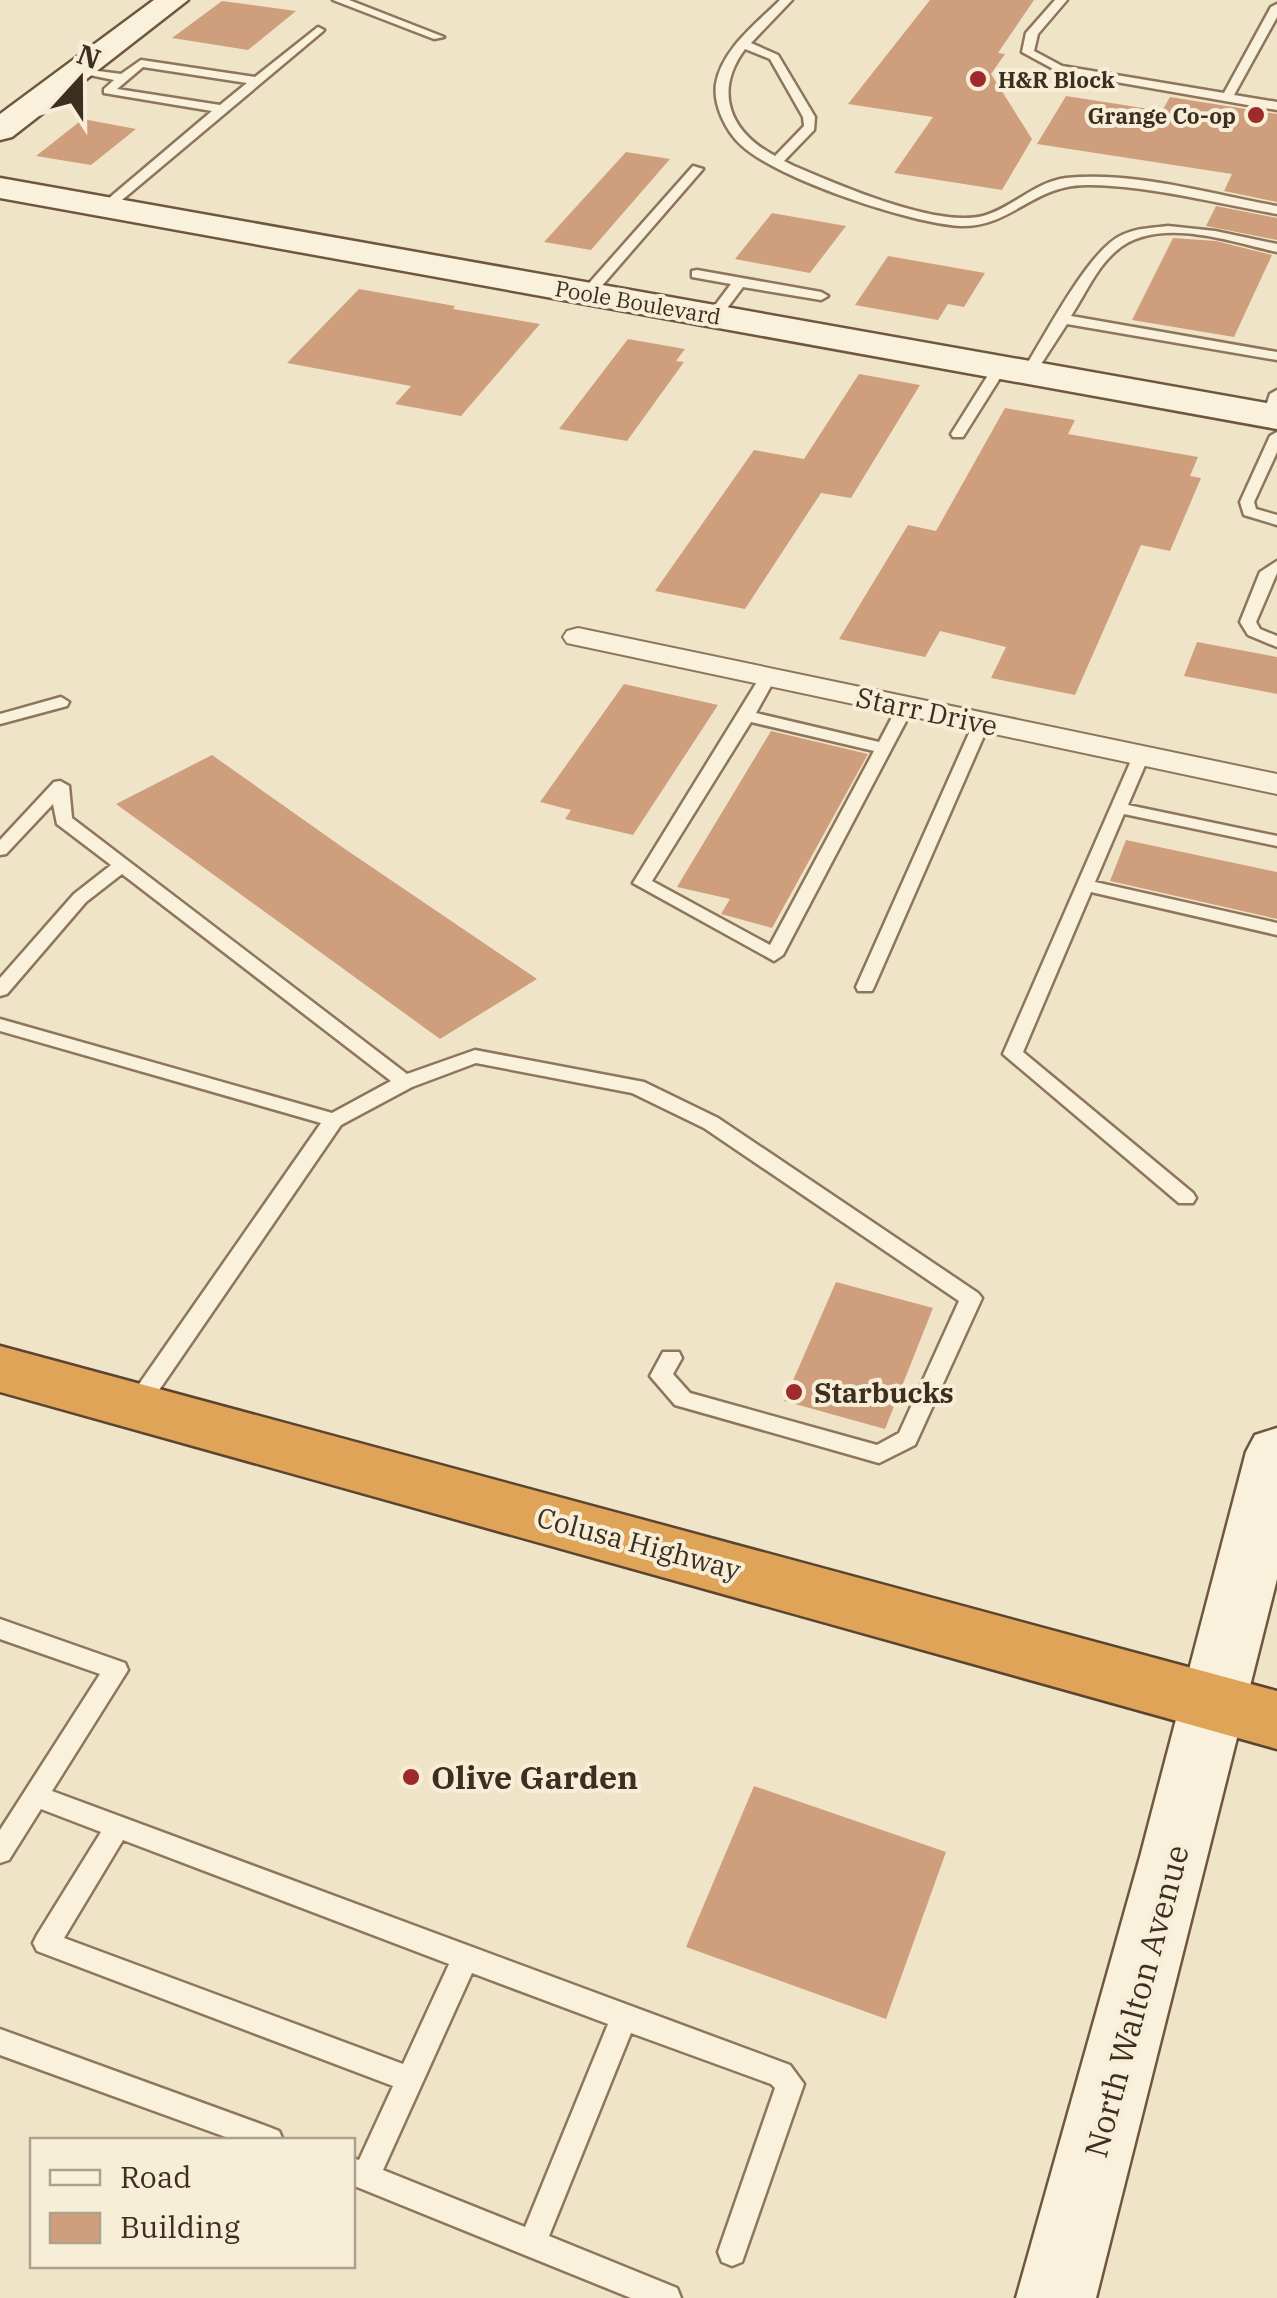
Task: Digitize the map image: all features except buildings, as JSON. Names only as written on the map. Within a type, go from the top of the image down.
[{"type":"highway","name":"Colusa Highway","points":[[0,1369],[1246,1712]]},
{"type":"street","points":[[0,130],[173,0]]},
{"type":"street","name":"Poole Boulevard","points":[[0,188],[1275,415]]},
{"type":"street","name":"Starr Drive","points":[[578,637],[1277,784]]},
{"type":"street","name":"North Walton Avenue","points":[[1056,2298],[1246,1712],[1277,1452]]},
{"type":"lane","points":[[339,0],[438,37]]},
{"type":"lane","points":[[786,0],[724,74],[721,88],[730,122],[748,145],[777,160],[897,208],[962,222],[993,220],[1063,182],[1104,183],[1277,210]]},
{"type":"lane","points":[[1061,0],[1032,32],[1028,52],[1059,70],[1277,106]]},
{"type":"lane","points":[[1227,98],[1277,8]]},
{"type":"lane","points":[[106,207],[318,30]]},
{"type":"lane","points":[[746,45],[774,57],[809,117],[810,127],[777,160]]},
{"type":"lane","points":[[222,110],[108,90],[141,63],[257,81]]},
{"type":"lane","points":[[79,70],[123,78]]},
{"type":"lane","points":[[588,293],[696,170]]},
{"type":"lane","points":[[958,434],[1063,320],[1113,245],[1140,233],[1176,231],[1277,248]]},
{"type":"lane","points":[[697,274],[821,296]]},
{"type":"lane","points":[[714,316],[740,282]]},
{"type":"lane","points":[[1063,320],[1277,356]]},
{"type":"lane","points":[[1275,415],[1247,502],[1249,512],[1277,520]]},
{"type":"lane","points":[[1277,566],[1268,572],[1248,622],[1254,632],[1277,642]]},
{"type":"lane","points":[[768,677],[642,883],[774,955],[906,706]]},
{"type":"lane","points":[[0,719],[61,702]]},
{"type":"lane","points":[[746,716],[884,748]]},
{"type":"lane","points":[[865,987],[982,722]]},
{"type":"lane","points":[[1140,756],[1013,1054],[1186,1198]]},
{"type":"lane","points":[[0,850],[60,786],[63,820],[404,1082]]},
{"type":"lane","points":[[1118,808],[1277,841]]},
{"type":"lane","points":[[0,990],[80,898],[122,865]]},
{"type":"lane","points":[[1085,885],[1277,928]]},
{"type":"lane","points":[[0,1024],[334,1120]]},
{"type":"lane","points":[[136,1406],[334,1120],[404,1082],[476,1056],[637,1087],[711,1123],[971,1298],[907,1439],[878,1454],[683,1399],[666,1367]]},
{"type":"lane","points":[[0,1630],[116,1670],[0,1852]]},
{"type":"lane","points":[[36,1796],[780,2074],[790,2084],[732,2252]]},
{"type":"lane","points":[[118,1826],[46,1944],[410,2080]]},
{"type":"lane","points":[[465,1958],[410,2080],[359,2174],[667,2298]]},
{"type":"lane","points":[[532,2243],[624,2018]]},
{"type":"lane","points":[[0,2042],[264,2138]]},
{"type":"place","name":"H&R Block","points":[[978,79]]},
{"type":"place","name":"Grange Co-op","points":[[1256,115]]},
{"type":"place","name":"Starbucks","points":[[794,1392]]},
{"type":"place","name":"Olive Garden","points":[[411,1777]]}]
